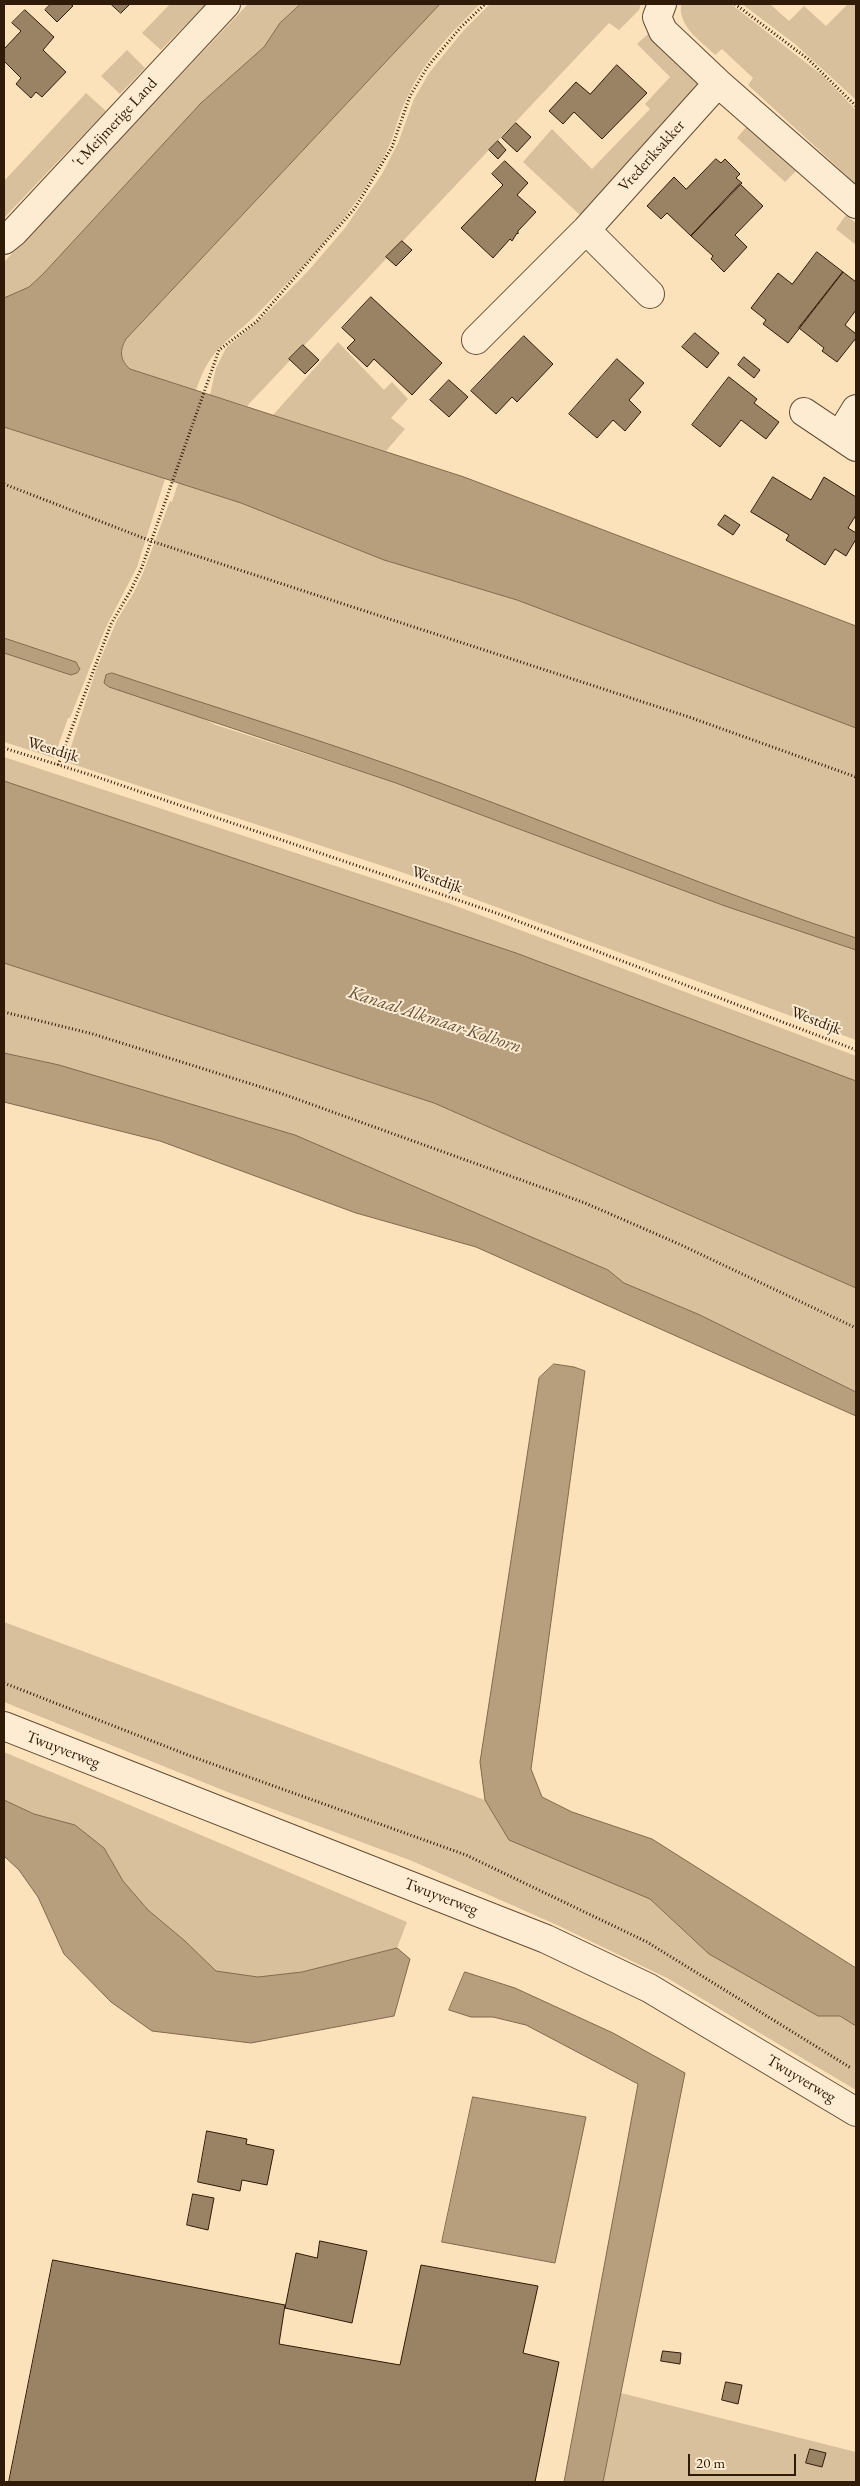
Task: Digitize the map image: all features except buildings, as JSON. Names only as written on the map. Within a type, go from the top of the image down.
[{"type":"street","name":"'t Meijmerige Land","points":[[4,240],[14,232],[226,4]]},
{"type":"street","points":[[662,4],[657,16],[663,31],[718,83],[856,204]]},
{"type":"street","name":"Vrederiksakker","points":[[476,340],[586,230],[718,83]]},
{"type":"street","points":[[586,230],[650,294]]},
{"type":"street","points":[[804,412],[848,441],[856,409]]},
{"type":"street","name":"Twuyverweg","points":[[4,1726],[546,1938],[649,1988],[856,2112]]},
{"type":"path","points":[[58,765],[111,624],[132,590],[166,499],[207,378],[219,350],[257,321],[355,208],[392,147],[410,96],[428,66],[461,27],[485,4]]},
{"type":"path","points":[[735,4],[808,59],[856,106]]},
{"type":"path","points":[[4,484],[151,541],[689,717],[856,777]]},
{"type":"path","name":"Westdijk","points":[[4,748],[499,914],[856,1050]]},
{"type":"path","points":[[4,1012],[93,1034],[280,1093],[585,1203],[679,1244],[856,1328]]},
{"type":"shaded area","points":[[170,4],[206,4],[161,50],[142,33]]},
{"type":"shaded area","points":[[248,4],[301,4],[280,23],[264,47],[201,103],[43,274],[29,287],[4,298],[4,262]]},
{"type":"shaded area","points":[[440,4],[480,4],[450,35],[422,70],[401,111],[390,144],[377,169],[346,215],[319,249],[259,312],[215,354],[208,363],[196,390],[130,369],[122,360],[121,350],[126,339]]},
{"type":"shaded area","points":[[490,4],[641,4],[639,10],[619,30],[609,23],[247,406],[210,395],[216,368],[226,348],[262,318],[309,270],[345,228],[382,174],[398,143],[414,99],[429,73],[463,31]]},
{"type":"shaded area","points":[[681,4],[731,4],[823,76],[856,110],[856,184],[748,85],[753,78],[722,49],[715,55],[697,39],[683,20]]},
{"type":"shaded area","points":[[742,4],[770,4],[789,21],[804,6],[826,26],[848,4],[856,4],[856,100],[795,44]]},
{"type":"shaded area","points":[[649,33],[699,79],[701,86],[580,215],[523,162],[552,129],[592,169],[650,109],[645,104],[670,77],[637,44]]},
{"type":"shaded area","points":[[127,50],[145,68],[120,94],[101,76]]},
{"type":"shaded area","points":[[86,93],[106,111],[4,218],[4,181]]},
{"type":"shaded area","points":[[747,126],[796,171],[785,182],[737,138]]},
{"type":"shaded area","points":[[846,215],[856,223],[856,245],[836,229]]},
{"type":"shaded area","points":[[338,342],[384,390],[392,382],[408,399],[391,418],[405,429],[386,451],[273,415]]},
{"type":"shaded area","points":[[4,427],[165,479],[137,567],[106,627],[70,718],[68,718],[54,758],[4,742],[4,653],[71,675],[77,673],[80,667],[76,662],[4,638]]},
{"type":"shaded area","points":[[178,483],[241,503],[384,560],[517,600],[856,728],[856,938],[736,897],[440,783],[112,673],[216,725],[396,783],[725,906],[856,950],[856,1040],[404,873],[66,762],[96,670],[117,620],[143,573]]},
{"type":"shaded area","points":[[4,757],[448,903],[856,1056],[856,1081],[516,953],[4,781]]},
{"type":"shaded area","points":[[4,963],[434,1103],[856,1288],[856,1392],[700,1315],[624,1283],[608,1270],[59,1065],[4,1053]]},
{"type":"shaded area","points":[[4,1622],[485,1800],[509,1840],[650,1899],[709,1954],[818,2016],[840,2016],[856,2026],[856,2090],[667,1978],[557,1925],[412,1861],[230,1793],[4,1702]]},
{"type":"shaded area","points":[[4,1752],[407,1922],[397,1948],[302,1972],[258,1977],[216,1971],[185,1941],[148,1910],[123,1881],[104,1848],[75,1825],[34,1814],[4,1800]]},
{"type":"shaded area","points":[[621,2393],[856,2452],[856,2482],[603,2482]]},
{"type":"water","points":[[301,4],[440,4],[126,339],[122,347],[122,359],[127,366],[130,369],[464,477],[856,626],[856,728],[517,600],[384,560],[241,503],[4,427],[4,298],[29,287],[43,274],[201,103],[264,47],[280,23]]},
{"type":"water","points":[[4,638],[76,662],[80,669],[77,673],[71,675],[4,653]]},
{"type":"water","points":[[112,673],[320,741],[443,784],[701,883],[856,938],[856,950],[725,906],[396,783],[109,687],[104,683],[106,675]]},
{"type":"water","name":"Kanaal Alkmaar-Kolhorn","points":[[4,781],[516,953],[856,1081],[856,1288],[434,1103],[4,963]]},
{"type":"water","points":[[4,1053],[59,1065],[295,1135],[608,1270],[624,1283],[700,1315],[856,1392],[856,1416],[476,1247],[356,1213],[160,1141],[4,1102]]},
{"type":"water","points":[[554,1364],[585,1371],[531,1769],[542,1797],[572,1812],[652,1839],[856,1968],[856,2026],[840,2016],[818,2016],[709,1954],[650,1899],[509,1840],[485,1800],[480,1762],[539,1378]]},
{"type":"water","points":[[4,1800],[34,1814],[75,1825],[104,1848],[123,1881],[148,1910],[185,1941],[216,1971],[258,1977],[302,1972],[397,1948],[410,1959],[394,2016],[251,2043],[152,2031],[111,2002],[64,1954],[38,1897],[19,1870],[4,1856]]},
{"type":"water","points":[[465,1972],[515,1988],[613,2033],[685,2073],[603,2482],[564,2482],[638,2084],[526,2025],[493,2017],[471,2017],[449,2010]]},
{"type":"water","points":[[473,2097],[586,2117],[555,2263],[442,2242]]}]
